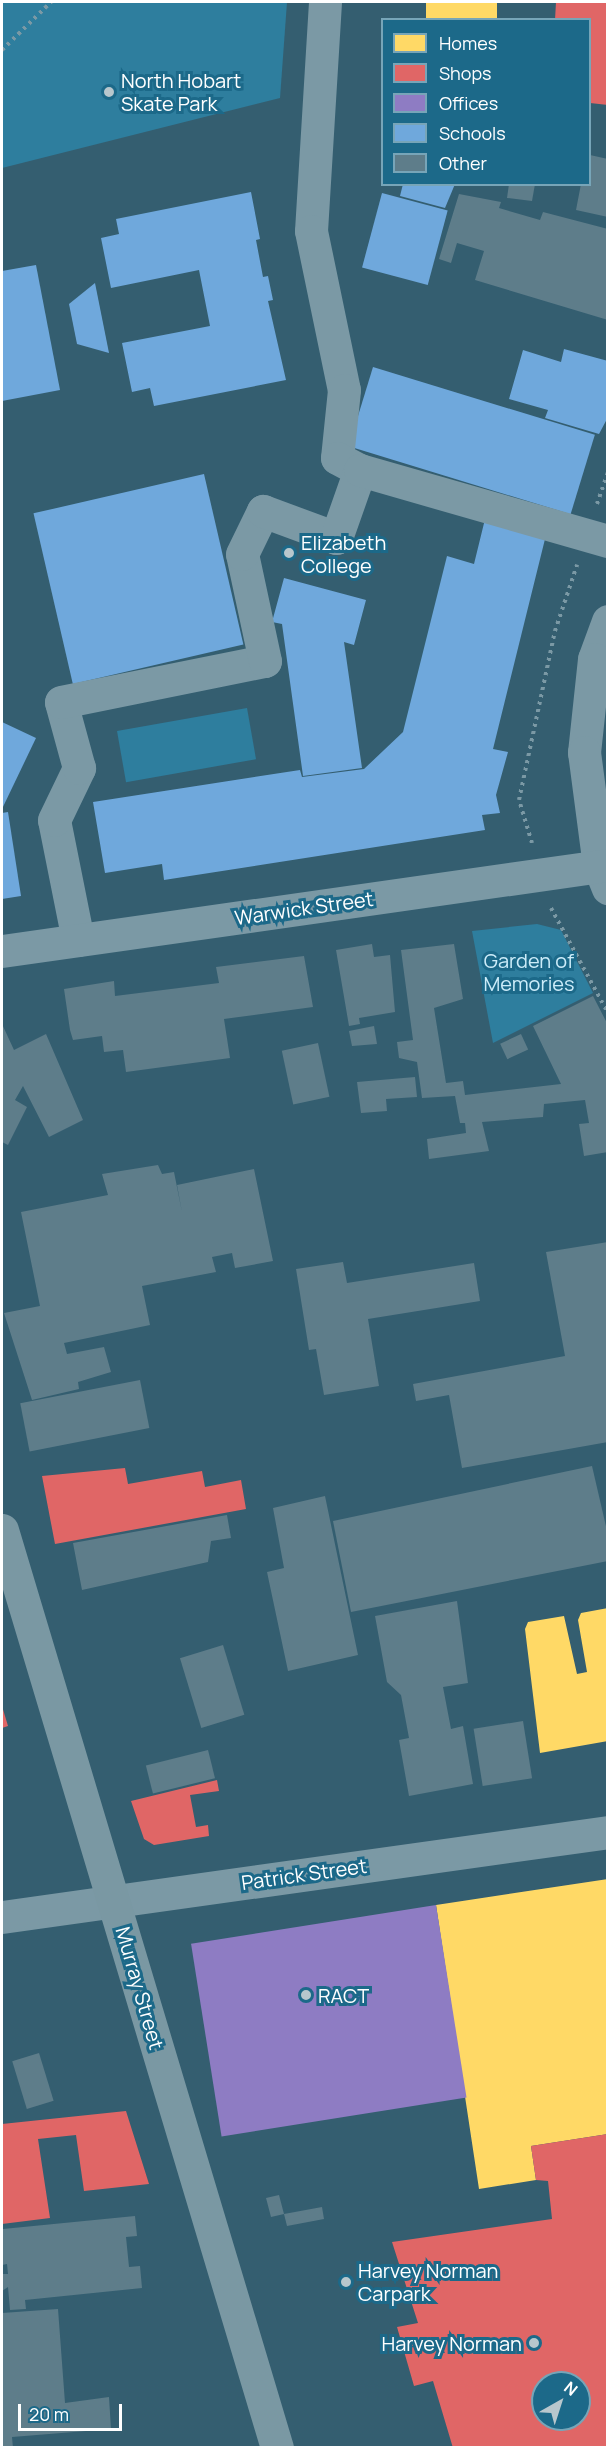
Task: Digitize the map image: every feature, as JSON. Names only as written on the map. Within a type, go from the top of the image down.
[{"type":"main road","name":"Murray Street","points":[[2,1530],[278,2448]]},
{"type":"street","points":[[325,2],[311,231],[344,390],[337,458],[360,470],[608,541]]},
{"type":"street","points":[[78,940],[54,820],[79,768],[61,702],[265,662],[242,554],[263,511],[336,538],[360,470]]},
{"type":"street","points":[[605,873],[584,752],[594,659],[608,621]]},
{"type":"street","name":"Warwick Street","points":[[2,951],[605,873]]},
{"type":"street","name":"Patrick Street","points":[[2,1917],[608,1832]]},
{"type":"path","points":[[2,51],[51,2]]},
{"type":"green space","name":"North Hobart Skate Park","points":[[2,2],[287,2],[280,98],[2,168]]},
{"type":"green space","points":[[247,708],[256,759],[126,782],[117,731]]},
{"type":"green space","name":"Garden of Memories","points":[[537,924],[561,930],[593,993],[493,1043],[472,931]]},
{"type":"building: Homes","points":[[426,2],[497,2],[497,18],[426,18]]},
{"type":"building: Homes","points":[[608,1608],[608,1741],[540,1753],[525,1629],[528,1622],[564,1616],[577,1674],[587,1672],[578,1620],[581,1613]]},
{"type":"building: Homes","points":[[608,1879],[608,2134],[531,2146],[536,2180],[479,2189],[436,1905]]},
{"type":"building: Shops","points":[[556,2],[608,2],[608,105],[591,103],[591,18],[555,18]]},
{"type":"building: Shops","points":[[125,1468],[128,1484],[202,1471],[205,1487],[241,1480],[246,1509],[55,1544],[42,1476]]},
{"type":"building: Shops","points":[[2,1706],[8,1726],[2,1728]]},
{"type":"building: Shops","points":[[217,1780],[219,1791],[190,1795],[196,1827],[208,1825],[209,1836],[154,1845],[144,1839],[131,1801]]},
{"type":"building: Shops","points":[[126,2111],[149,2184],[84,2191],[76,2135],[38,2139],[50,2218],[2,2224],[2,2124]]},
{"type":"building: Shops","points":[[608,2134],[608,2448],[453,2448],[433,2381],[414,2386],[397,2327],[418,2323],[392,2242],[552,2219],[548,2181],[536,2180],[531,2146]]},
{"type":"building: Offices","points":[[436,1905],[467,2098],[222,2136],[191,1944]]},
{"type":"building: Schools","points":[[402,186],[454,186],[445,208],[400,196]]},
{"type":"building: Schools","points":[[251,192],[260,239],[256,240],[263,277],[268,276],[273,300],[268,301],[286,380],[154,406],[150,388],[132,392],[122,343],[210,326],[199,270],[111,288],[101,238],[119,234],[116,219]]},
{"type":"building: Schools","points":[[382,193],[448,211],[428,285],[362,267]]},
{"type":"building: Schools","points":[[36,265],[60,390],[2,401],[2,271]]},
{"type":"building: Schools","points":[[95,283],[109,353],[77,344],[69,304]]},
{"type":"building: Schools","points":[[564,349],[608,361],[607,419],[599,434],[545,418],[548,410],[509,399],[523,350],[561,362]]},
{"type":"building: Schools","points":[[373,367],[595,435],[571,514],[349,446]]},
{"type":"building: Schools","points":[[204,474],[243,645],[73,684],[33,513]]},
{"type":"building: Schools","points":[[486,515],[547,531],[493,749],[508,752],[496,795],[500,813],[482,815],[485,830],[164,880],[162,864],[105,873],[93,802],[300,770],[302,777],[364,769],[403,732],[447,556],[474,564]]},
{"type":"building: Schools","points":[[284,578],[366,600],[354,645],[344,642],[362,768],[303,776],[282,624],[272,622]]},
{"type":"building: Schools","points":[[2,722],[36,738],[2,809]]},
{"type":"building: Schools","points":[[8,812],[21,896],[2,899],[2,813]]},
{"type":"building: Other","points":[[591,155],[608,159],[608,217],[576,210],[581,186],[591,186]]},
{"type":"building: Other","points":[[509,186],[535,186],[532,201],[507,198]]},
{"type":"building: Other","points":[[459,194],[501,202],[499,208],[540,220],[543,212],[608,229],[608,320],[475,280],[484,251],[457,243],[451,263],[439,259]]},
{"type":"building: Other","points":[[372,944],[374,957],[390,955],[395,1012],[359,1018],[360,1024],[349,1026],[336,950]]},
{"type":"building: Other","points":[[454,944],[463,999],[434,1008],[446,1083],[463,1081],[465,1095],[561,1084],[533,1026],[593,996],[608,1025],[608,1152],[584,1156],[579,1124],[589,1123],[585,1100],[544,1104],[543,1117],[482,1122],[489,1151],[429,1159],[427,1139],[466,1133],[465,1123],[460,1123],[455,1096],[422,1098],[417,1062],[399,1058],[397,1042],[413,1040],[401,950]]},
{"type":"building: Other","points":[[304,956],[313,1007],[224,1019],[230,1058],[126,1072],[123,1050],[104,1052],[102,1036],[73,1040],[64,989],[114,981],[115,996],[219,983],[216,967]]},
{"type":"building: Other","points":[[2,1024],[14,1050],[46,1034],[83,1120],[49,1137],[23,1086],[15,1100],[27,1107],[8,1145],[2,1142]]},
{"type":"building: Other","points":[[374,1026],[377,1044],[352,1046],[349,1031]]},
{"type":"building: Other","points":[[521,1034],[528,1049],[507,1059],[500,1044]]},
{"type":"building: Other","points":[[318,1043],[329,1097],[293,1104],[282,1051]]},
{"type":"building: Other","points":[[415,1077],[417,1097],[386,1099],[387,1111],[361,1113],[357,1082]]},
{"type":"building: Other","points":[[158,1165],[162,1174],[174,1172],[182,1212],[177,1185],[254,1169],[273,1261],[235,1268],[232,1253],[212,1257],[216,1272],[142,1286],[150,1325],[64,1343],[67,1354],[104,1347],[111,1372],[78,1382],[79,1389],[32,1400],[4,1313],[40,1306],[21,1212],[108,1195],[102,1174]]},
{"type":"building: Other","points":[[608,1242],[608,1442],[462,1468],[449,1395],[416,1401],[413,1384],[565,1356],[546,1252]]},
{"type":"building: Other","points":[[343,1262],[347,1283],[474,1263],[480,1301],[368,1319],[379,1386],[324,1395],[316,1349],[309,1350],[296,1269]]},
{"type":"building: Other","points":[[140,1380],[149,1428],[30,1451],[20,1403]]},
{"type":"building: Other","points":[[592,1466],[608,1535],[608,1561],[351,1612],[333,1521]]},
{"type":"building: Other","points":[[325,1496],[358,1655],[288,1671],[267,1572],[284,1568],[273,1508]]},
{"type":"building: Other","points":[[227,1515],[231,1538],[211,1541],[208,1562],[82,1590],[73,1543]]},
{"type":"building: Other","points":[[457,1601],[468,1683],[443,1687],[451,1729],[463,1726],[473,1784],[409,1796],[399,1740],[409,1738],[401,1695],[387,1682],[375,1616]]},
{"type":"building: Other","points":[[223,1645],[244,1715],[201,1728],[180,1658]]},
{"type":"building: Other","points":[[523,1721],[532,1778],[483,1786],[474,1729]]},
{"type":"building: Other","points":[[208,1750],[215,1778],[153,1794],[146,1765]]},
{"type":"building: Other","points":[[39,2053],[54,2101],[27,2109],[12,2061]]},
{"type":"building: Other","points":[[279,2195],[284,2214],[271,2217],[266,2198]]},
{"type":"building: Other","points":[[322,2207],[324,2219],[287,2226],[284,2214]]},
{"type":"building: Other","points":[[135,2216],[137,2236],[126,2237],[129,2267],[140,2266],[142,2288],[25,2300],[26,2309],[10,2310],[8,2287],[2,2291],[2,2274],[8,2274],[7,2264],[2,2265],[3,2229]]},
{"type":"building: Other","points":[[58,2309],[65,2403],[109,2397],[111,2429],[12,2437],[13,2448],[2,2448],[2,2313]]},
{"type":"place","name":"North Hobart Skate Park","points":[[109,92]]},
{"type":"place","name":"Elizabeth College","points":[[289,553]]},
{"type":"place","name":"RACT","points":[[306,1995]]},
{"type":"place","name":"Harvey Norman Carpark","points":[[346,2282]]},
{"type":"place","name":"Harvey Norman","points":[[534,2343]]}]
